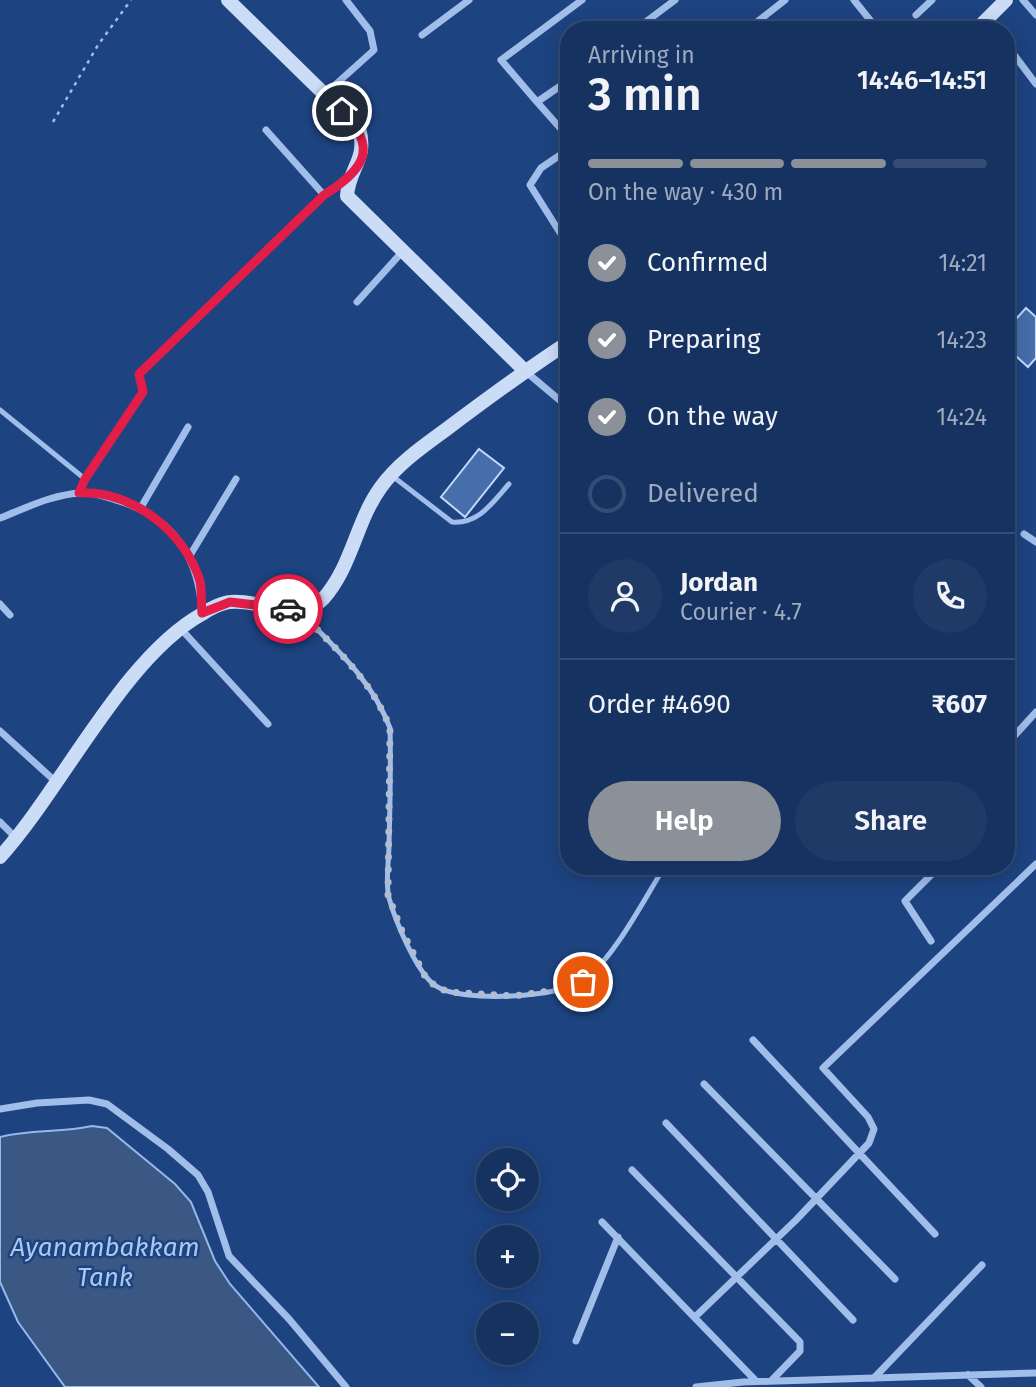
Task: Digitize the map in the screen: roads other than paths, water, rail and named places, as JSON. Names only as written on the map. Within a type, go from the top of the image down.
[{"type":"street","points":[[79,493],[85,479],[143,392],[139,374],[324,195],[348,179],[360,162],[364,144],[359,128],[228,0]]},
{"type":"street","points":[[324,94],[374,50],[370,31],[345,0]]},
{"type":"street","points":[[422,35],[469,0]]},
{"type":"street","points":[[560,128],[501,61],[582,0]]},
{"type":"street","points":[[647,21],[675,0]]},
{"type":"street","points":[[758,21],[785,0]]},
{"type":"street","points":[[855,0],[869,21]]},
{"type":"street","points":[[916,15],[932,0]]},
{"type":"street","points":[[989,21],[1006,0]]},
{"type":"street","points":[[1024,0],[1036,15]]},
{"type":"street","points":[[1015,56],[1036,84]]},
{"type":"street","points":[[537,102],[560,86]]},
{"type":"street","points":[[266,130],[324,195]]},
{"type":"street","points":[[560,155],[541,168],[530,185],[560,233]]},
{"type":"street","points":[[348,179],[347,195],[524,370],[560,400]]},
{"type":"street","points":[[356,302],[404,250]]},
{"type":"street","points":[[0,857],[140,670],[181,629],[202,613],[230,602],[298,610],[321,601],[335,583],[368,506],[391,475],[524,370],[560,348]]},
{"type":"street","points":[[140,509],[188,427]]},
{"type":"street","points":[[189,557],[236,479]]},
{"type":"street","points":[[0,518],[44,500],[79,493],[106,497],[140,509],[167,526],[189,557],[200,582],[202,613]]},
{"type":"street","points":[[1024,534],[1036,542]]},
{"type":"street","points":[[0,604],[10,615]]},
{"type":"street","points":[[181,629],[268,724]]},
{"type":"street","points":[[1015,736],[1036,712]]},
{"type":"street","points":[[0,731],[56,782]]},
{"type":"street","points":[[0,822],[16,838]]},
{"type":"street","points":[[696,1316],[817,1199],[869,1143],[874,1129],[868,1117],[823,1068],[1036,864]]},
{"type":"street","points":[[931,875],[905,901],[931,941]]},
{"type":"street","points":[[753,1040],[935,1234]]},
{"type":"street","points":[[704,1084],[895,1279]]},
{"type":"street","points":[[0,1109],[76,1101],[107,1104],[169,1149],[198,1175],[203,1183],[229,1256],[289,1319],[346,1387]]},
{"type":"street","points":[[666,1123],[775,1241],[853,1320]]},
{"type":"street","points":[[632,1170],[801,1347],[771,1381]]},
{"type":"street","points":[[602,1222],[696,1316],[756,1381]]},
{"type":"street","points":[[576,1341],[618,1237]]},
{"type":"street","points":[[874,1378],[982,1265]]},
{"type":"street","points":[[696,1387],[756,1381],[1036,1373]]},
{"type":"street","points":[[968,1375],[981,1387]]},
{"type":"street","points":[[850,1379],[855,1387]]},
{"type":"lane","points":[[0,410],[85,479]]},
{"type":"lane","points":[[391,475],[452,522],[463,523],[481,515],[509,485]]},
{"type":"lane","points":[[298,610],[358,670],[381,704],[390,728],[388,895],[402,931],[425,976],[435,986],[461,994],[514,996],[563,989],[583,982],[598,968],[659,875]]},
{"type":"water","name":"Ayanambakkam Tank","points":[[92,1126],[107,1128],[175,1184],[191,1202],[215,1261],[230,1284],[319,1387],[65,1387],[18,1322],[0,1282],[0,1137]]}]
